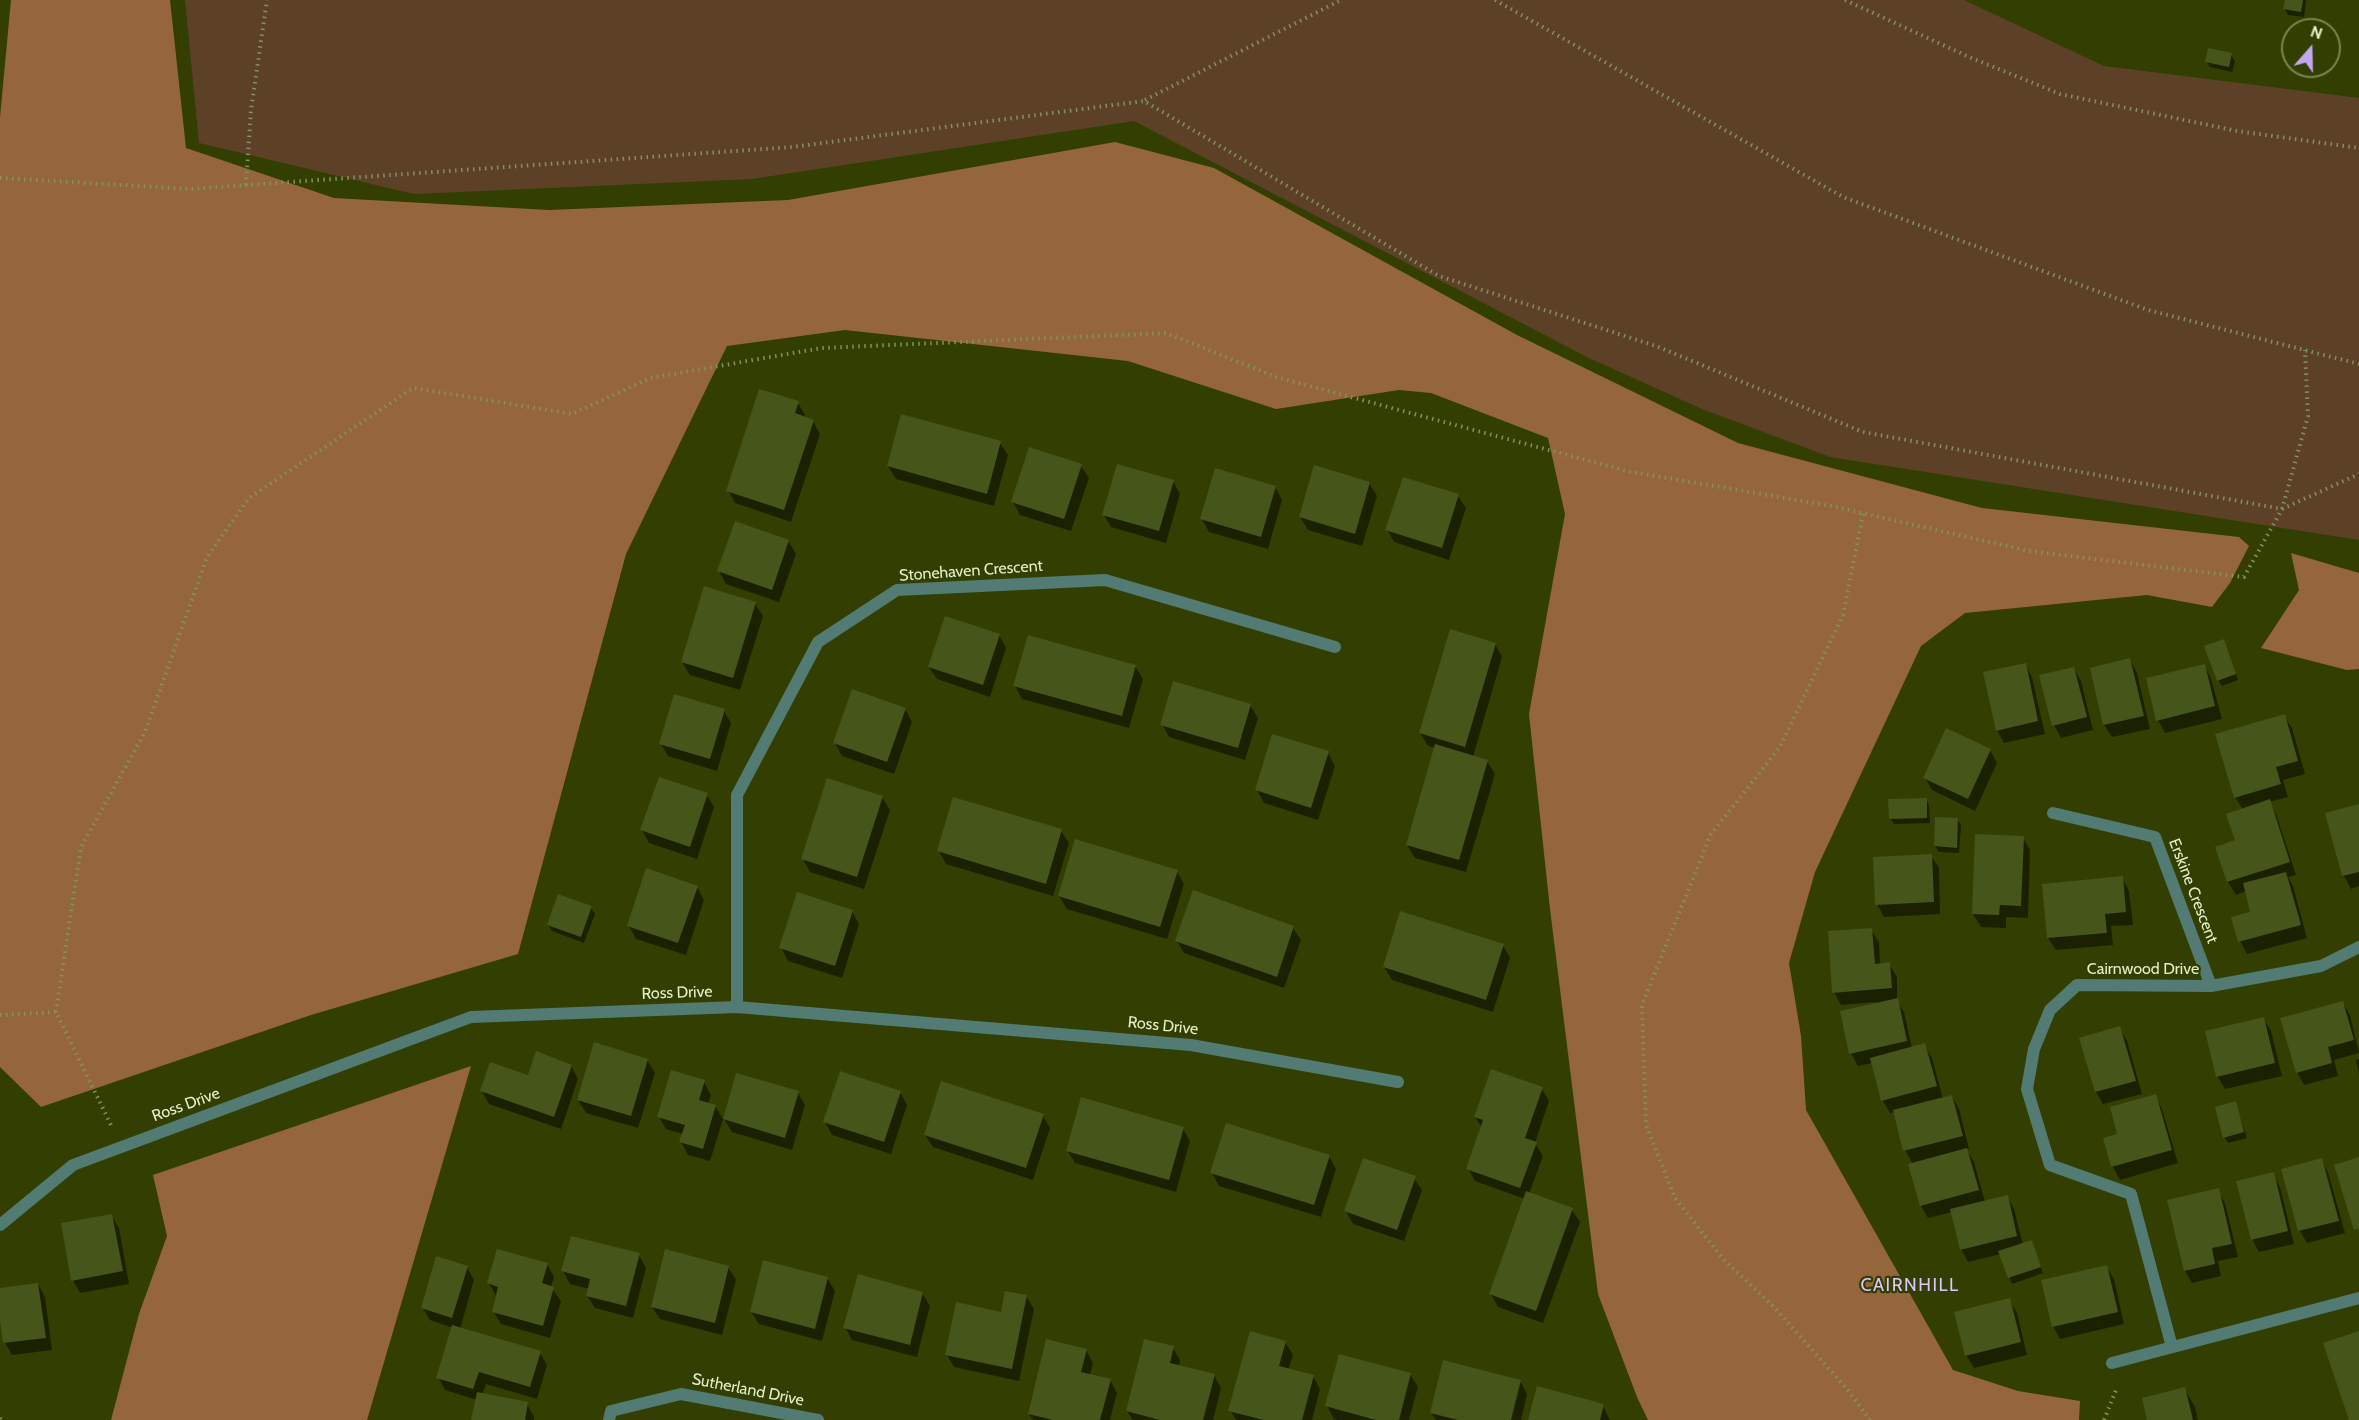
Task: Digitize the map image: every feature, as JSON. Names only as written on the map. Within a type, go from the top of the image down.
[{"type":"street","name":"Stonehaven Crescent","points":[[737,1007],[737,795],[818,642],[897,590],[1105,580],[1335,647]]},
{"type":"street","name":"Erskine Crescent","points":[[2053,813],[2155,837],[2211,986]]},
{"type":"street","name":"Cairnwood Drive","points":[[2172,1347],[2131,1194],[2050,1166],[2027,1089],[2034,1049],[2050,1010],[2077,985],[2211,986],[2321,966],[2359,947]]},
{"type":"street","name":"Ross Drive","points":[[0,1225],[73,1165],[471,1017],[737,1007],[1191,1044],[1398,1082]]},
{"type":"street","points":[[2112,1363],[2359,1298]]},
{"type":"street","name":"Sutherland Drive","points":[[609,1420],[611,1411],[681,1394],[818,1420]]},
{"type":"path","points":[[246,185],[251,110],[267,0]]},
{"type":"path","points":[[0,178],[190,189],[792,147],[1144,101],[1341,0]]},
{"type":"path","points":[[1495,0],[1844,197],[2148,310],[2359,364]]},
{"type":"path","points":[[1845,0],[1969,57],[2060,94],[2237,131],[2359,148]]},
{"type":"path","points":[[1144,101],[1439,276],[1656,346],[1863,432],[2282,509],[2359,474]]},
{"type":"path","points":[[122,1147],[56,1012],[81,847],[145,732],[207,557],[249,498],[413,388],[572,414],[650,378],[822,348],[1166,333],[1276,377],[1627,471],[1863,514],[2029,551],[2244,577],[2282,509],[2308,416],[2305,350]]},
{"type":"path","points":[[1863,514],[1843,615],[1780,747],[1711,834],[1642,1005],[1646,1125],[1675,1198],[1724,1260],[1773,1306],[1847,1389],[1870,1420]]},
{"type":"path","points":[[0,1015],[56,1012]]},
{"type":"shaded area","points":[[11,0],[170,0],[186,148],[334,198],[549,210],[788,200],[1115,142],[1214,168],[1517,335],[1738,443],[1982,508],[2239,537],[2249,546],[2230,583],[2212,607],[2147,595],[1965,613],[1921,646],[1815,872],[1789,963],[1801,1036],[1806,1110],[1953,1370],[2018,1391],[2080,1401],[2079,1420],[1648,1420],[1598,1294],[1550,909],[1529,714],[1565,514],[1548,438],[1431,393],[1399,390],[1276,409],[1128,361],[845,330],[727,346],[626,554],[518,954],[311,1015],[41,1107],[0,1067],[0,117]]},
{"type":"shaded area","points":[[185,0],[1964,0],[2104,66],[2359,98],[2359,540],[1830,457],[1702,409],[1587,357],[1134,121],[752,179],[414,194],[199,143]]},
{"type":"shaded area","points":[[2291,553],[2359,573],[2359,669],[2347,670],[2261,648],[2299,590]]},
{"type":"shaded area","points":[[471,1066],[367,1420],[111,1420],[139,1314],[167,1236],[153,1175]]},
{"type":"building","points":[[2285,0],[2303,0],[2301,12],[2283,9]]},
{"type":"building","points":[[2208,48],[2232,53],[2229,67],[2205,62]]},
{"type":"building","points":[[759,389],[799,401],[795,413],[814,420],[784,510],[726,491]]},
{"type":"building","points":[[901,414],[1001,441],[987,494],[887,466]]},
{"type":"building","points":[[1029,447],[1082,464],[1064,519],[1011,502]]},
{"type":"building","points":[[1117,464],[1174,480],[1159,531],[1102,515]]},
{"type":"building","points":[[1314,465],[1370,482],[1355,534],[1299,517]]},
{"type":"building","points":[[1215,468],[1276,486],[1261,537],[1200,519]]},
{"type":"building","points":[[1403,477],[1459,494],[1442,548],[1385,530]]},
{"type":"building","points":[[735,521],[789,540],[772,590],[717,571]]},
{"type":"building","points":[[704,586],[756,602],[733,678],[681,662]]},
{"type":"building","points":[[945,616],[1000,634],[983,685],[928,667]]},
{"type":"building","points":[[1450,629],[1496,643],[1465,747],[1419,733]]},
{"type":"building","points":[[1028,635],[1136,665],[1122,716],[1013,686]]},
{"type":"building","points":[[2224,639],[2236,674],[2217,681],[2204,646]]},
{"type":"building","points":[[2130,658],[2144,716],[2103,725],[2090,668]]},
{"type":"building","points":[[2026,663],[2038,721],[1996,731],[1983,672]]},
{"type":"building","points":[[2205,664],[2215,706],[2156,721],[2146,678]]},
{"type":"building","points":[[2074,667],[2087,717],[2052,726],[2039,675]]},
{"type":"building","points":[[1173,681],[1251,704],[1238,748],[1160,725]]},
{"type":"building","points":[[852,689],[906,708],[887,762],[833,743]]},
{"type":"building","points":[[674,694],[725,709],[710,759],[659,744]]},
{"type":"building","points":[[2285,714],[2298,761],[2276,767],[2281,784],[2234,798],[2215,734]]},
{"type":"building","points":[[1946,728],[1991,749],[1968,799],[1923,778]]},
{"type":"building","points":[[1272,734],[1329,751],[1311,808],[1255,790]]},
{"type":"building","points":[[1435,744],[1488,760],[1459,860],[1406,845]]},
{"type":"building","points":[[659,777],[708,793],[690,847],[640,830]]},
{"type":"building","points":[[827,778],[883,796],[857,877],[801,859]]},
{"type":"building","points":[[953,797],[1062,829],[1046,884],[937,851]]},
{"type":"building","points":[[1927,798],[1927,818],[1889,819],[1888,799]]},
{"type":"building","points":[[2270,799],[2290,862],[2227,882],[2215,847],[2235,840],[2226,814]]},
{"type":"building","points":[[2359,804],[2359,872],[2342,876],[2325,813]]},
{"type":"building","points":[[1935,817],[1958,818],[1957,848],[1934,846]]},
{"type":"building","points":[[1975,834],[2024,836],[2021,906],[2000,905],[1999,915],[1972,914]]},
{"type":"building","points":[[1075,839],[1178,870],[1160,927],[1058,896]]},
{"type":"building","points":[[1932,854],[1934,902],[1875,905],[1873,857]]},
{"type":"building","points":[[646,868],[698,886],[678,943],[627,926]]},
{"type":"building","points":[[2286,872],[2301,925],[2238,942],[2231,917],[2250,912],[2243,883]]},
{"type":"building","points":[[2123,876],[2126,912],[2105,914],[2107,933],[2047,938],[2042,884]]},
{"type":"building","points":[[1193,890],[1294,926],[1277,977],[1175,941]]},
{"type":"building","points":[[797,892],[853,910],[835,966],[779,948]]},
{"type":"building","points":[[558,894],[592,906],[581,937],[547,925]]},
{"type":"building","points":[[1400,911],[1504,944],[1486,1000],[1383,967]]},
{"type":"building","points":[[1872,928],[1875,964],[1890,962],[1892,988],[1832,993],[1828,931]]},
{"type":"building","points":[[1898,998],[1907,1041],[1849,1054],[1840,1011]]},
{"type":"building","points":[[2343,1001],[2354,1040],[2328,1047],[2332,1063],[2296,1073],[2280,1018]]},
{"type":"building","points":[[2264,1017],[2275,1063],[2216,1077],[2205,1031]]},
{"type":"building","points":[[2120,1026],[2136,1081],[2095,1092],[2079,1038]]},
{"type":"building","points":[[594,1042],[648,1059],[631,1116],[577,1100]]},
{"type":"building","points":[[1925,1043],[1937,1086],[1881,1101],[1870,1058]]},
{"type":"building","points":[[536,1051],[572,1065],[554,1117],[480,1091],[490,1062],[528,1075]]},
{"type":"building","points":[[1491,1069],[1543,1087],[1525,1138],[1537,1142],[1520,1188],[1466,1169],[1483,1120],[1474,1117]]},
{"type":"building","points":[[671,1070],[705,1080],[699,1100],[716,1105],[703,1149],[679,1142],[685,1125],[657,1117]]},
{"type":"building","points":[[840,1071],[901,1091],[884,1142],[823,1122]]},
{"type":"building","points":[[736,1073],[799,1091],[785,1138],[723,1119]]},
{"type":"building","points":[[941,1081],[1044,1114],[1026,1168],[924,1135]]},
{"type":"building","points":[[2156,1094],[2172,1150],[2111,1167],[2103,1138],[2117,1134],[2110,1107]]},
{"type":"building","points":[[1952,1095],[1963,1136],[1903,1151],[1893,1110]]},
{"type":"building","points":[[1081,1097],[1184,1127],[1169,1180],[1066,1151]]},
{"type":"building","points":[[2236,1101],[2244,1132],[2223,1138],[2215,1107]]},
{"type":"building","points":[[1226,1123],[1330,1155],[1314,1205],[1210,1173]]},
{"type":"building","points":[[1967,1148],[1979,1190],[1920,1206],[1908,1164]]},
{"type":"building","points":[[2359,1157],[2359,1229],[2354,1230],[2334,1165]]},
{"type":"building","points":[[1363,1158],[1416,1176],[1397,1230],[1344,1211]]},
{"type":"building","points":[[2322,1158],[2339,1221],[2298,1231],[2281,1169]]},
{"type":"building","points":[[2274,1172],[2288,1231],[2251,1240],[2236,1181]]},
{"type":"building","points":[[2219,1188],[2232,1244],[2212,1248],[2215,1264],[2184,1271],[2167,1200]]},
{"type":"building","points":[[1526,1191],[1573,1208],[1536,1311],[1489,1294]]},
{"type":"building","points":[[2008,1195],[2017,1236],[1960,1250],[1950,1209]]},
{"type":"building","points":[[112,1214],[123,1271],[71,1281],[61,1223]]},
{"type":"building","points":[[571,1236],[640,1253],[626,1306],[586,1296],[590,1279],[561,1271]]},
{"type":"building","points":[[2032,1240],[2041,1267],[2008,1278],[1998,1251]]},
{"type":"building","points":[[497,1249],[548,1263],[542,1283],[554,1287],[543,1326],[492,1312],[498,1287],[487,1283]]},
{"type":"building","points":[[665,1249],[729,1266],[715,1323],[651,1307]]},
{"type":"building","points":[[436,1256],[468,1266],[452,1318],[421,1308]]},
{"type":"building","points":[[763,1260],[828,1277],[815,1329],[750,1312]]},
{"type":"building","points":[[2107,1265],[2118,1312],[2052,1327],[2041,1280]]},
{"type":"building","points":[[858,1274],[923,1292],[910,1345],[843,1328]]},
{"type":"building","points":[[38,1283],[46,1338],[3,1343],[0,1288]]},
{"type":"building","points":[[1005,1291],[1027,1295],[1012,1369],[945,1355],[956,1302],[1001,1312]]},
{"type":"building","points":[[2010,1298],[2021,1342],[1965,1356],[1954,1312]]},
{"type":"building","points":[[452,1325],[541,1351],[530,1387],[479,1372],[473,1389],[436,1378]]},
{"type":"building","points":[[1250,1331],[1286,1341],[1279,1366],[1314,1375],[1302,1420],[1264,1420],[1228,1411]]},
{"type":"building","points":[[2359,1331],[2359,1420],[2349,1420],[2323,1343]]},
{"type":"building","points":[[1046,1339],[1087,1349],[1081,1372],[1111,1379],[1100,1420],[1053,1420],[1028,1414]]},
{"type":"building","points":[[1144,1339],[1174,1346],[1170,1363],[1215,1374],[1203,1420],[1160,1420],[1126,1411]]},
{"type":"building","points":[[1339,1354],[1411,1373],[1399,1420],[1376,1420],[1325,1406]]},
{"type":"building","points":[[1443,1360],[1521,1380],[1511,1420],[1458,1420],[1430,1413]]},
{"type":"building","points":[[1537,1386],[1604,1404],[1600,1420],[1528,1420]]},
{"type":"building","points":[[2185,1387],[2193,1420],[2147,1420],[2142,1398]]},
{"type":"building","points":[[477,1392],[528,1402],[525,1420],[471,1420]]},
{"type":"district","name":"CAIRNHILL","points":[[1910,1286]]}]
